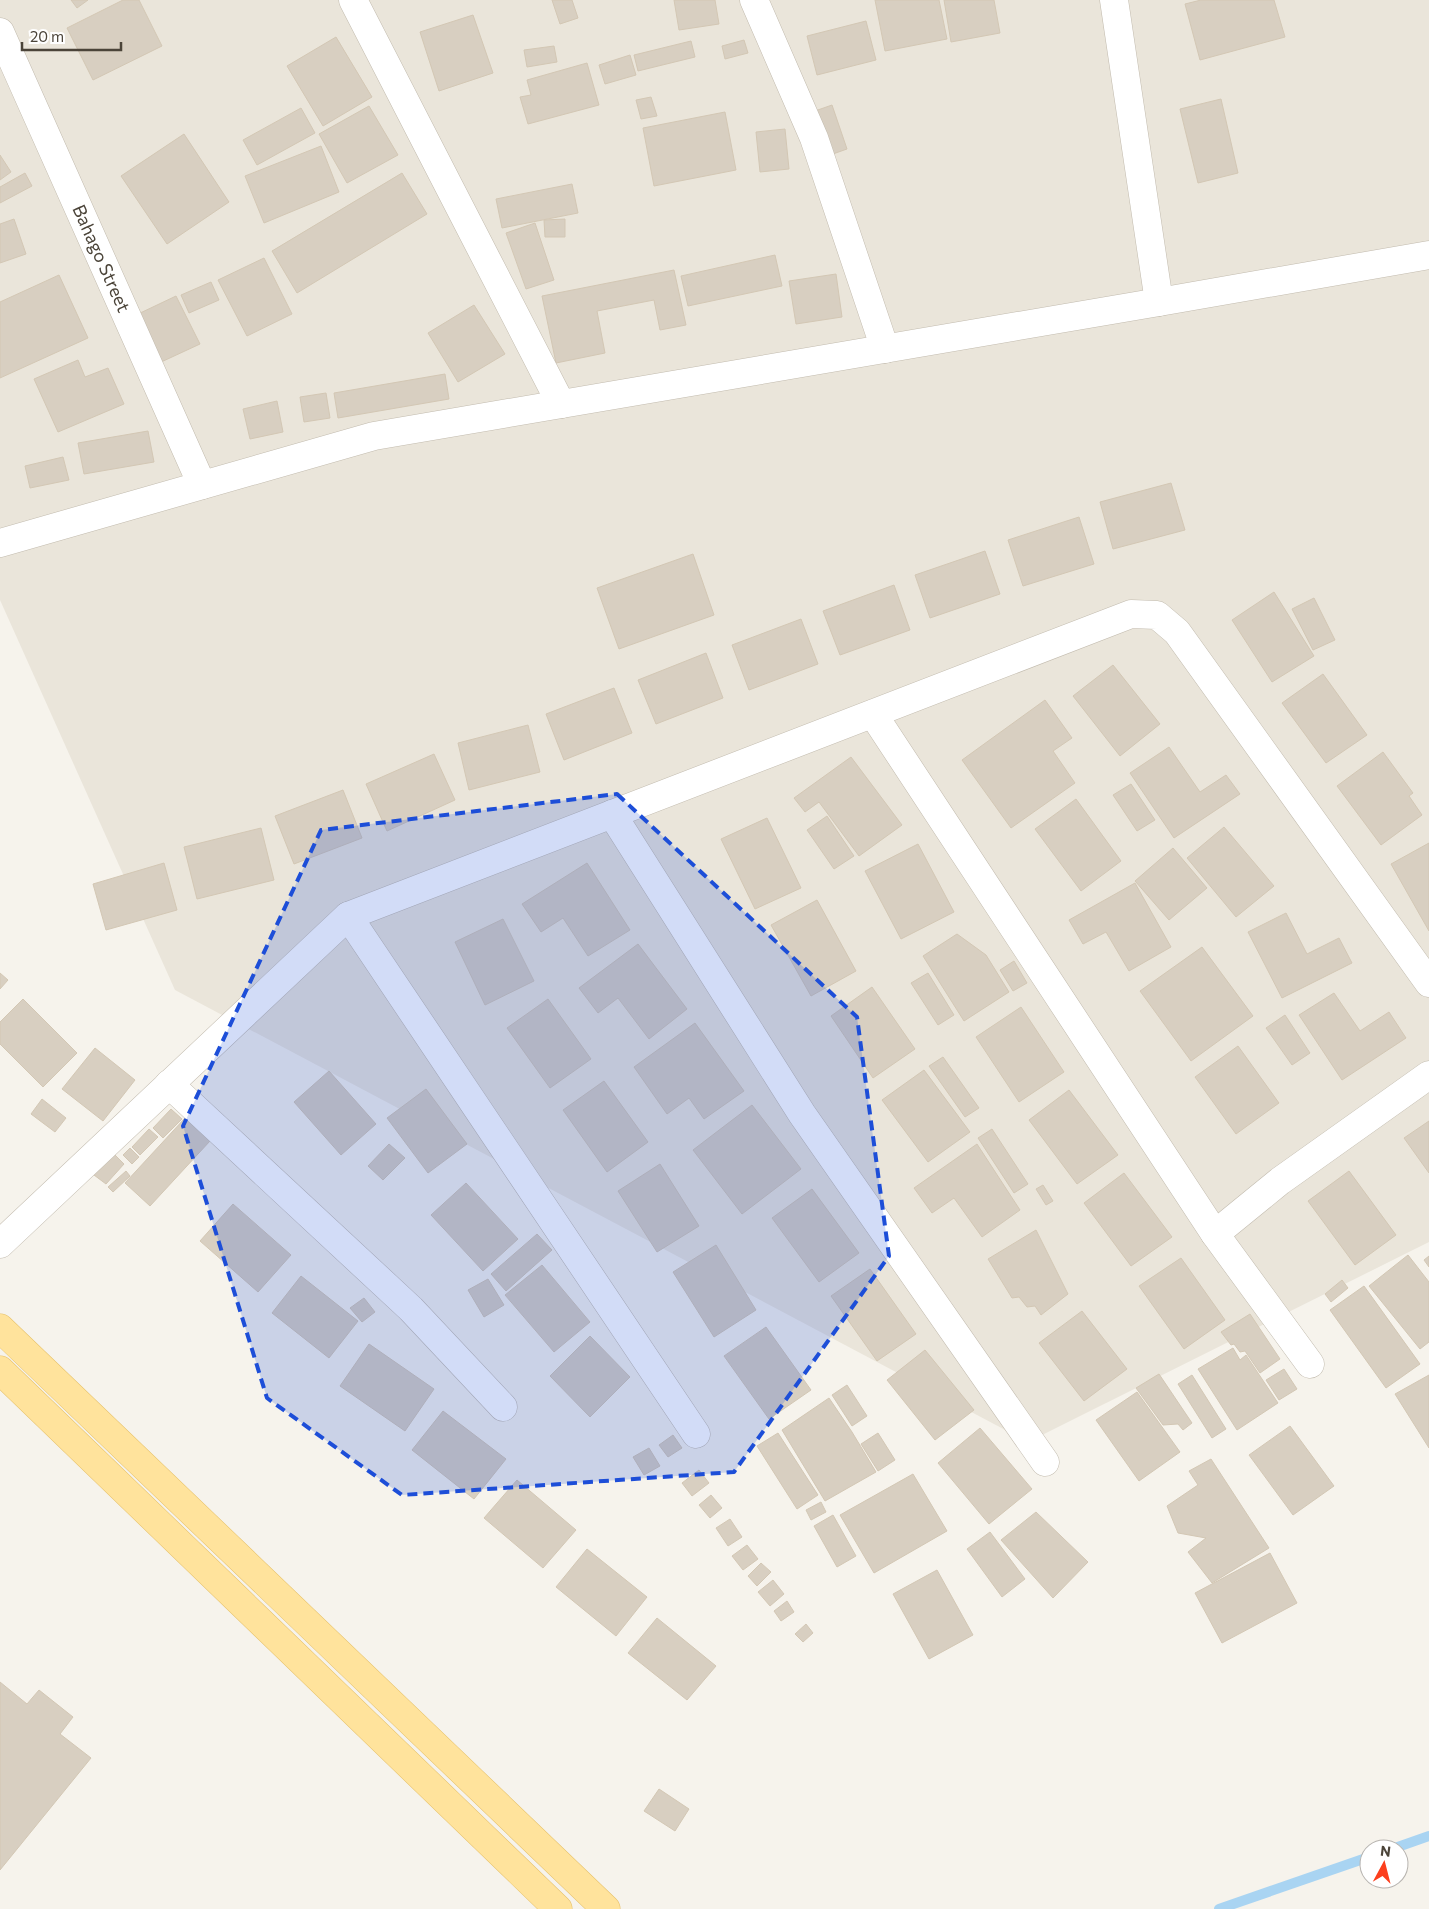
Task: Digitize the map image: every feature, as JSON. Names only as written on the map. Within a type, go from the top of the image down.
[{"type":"main road","points":[[0,1328],[606,1909]]},
{"type":"main road","points":[[0,1370],[558,1909]]},
{"type":"street","points":[[353,0],[561,404]]},
{"type":"street","points":[[754,0],[814,138],[885,349]]},
{"type":"street","points":[[1114,0],[1159,302]]},
{"type":"street","name":"Bahago Street","points":[[0,32],[202,486]]},
{"type":"street","points":[[0,543],[374,436],[1429,254]]},
{"type":"street","points":[[0,1244],[348,916],[1131,614],[1157,615],[1177,632],[1429,983]]},
{"type":"street","points":[[873,714],[1215,1234],[1310,1364]]},
{"type":"street","points":[[612,814],[802,1114],[1044,1462]]},
{"type":"street","points":[[348,916],[696,1434]]},
{"type":"street","points":[[1215,1234],[1280,1181],[1429,1075]]},
{"type":"street","points":[[170,1084],[411,1309],[503,1408]]},
{"type":"highlighted area","points":[[617,794],[857,1017],[889,1256],[734,1472],[402,1495],[267,1398],[183,1126],[321,830]]},
{"type":"shaded area","points":[[0,0],[1429,0],[1429,1242],[1028,1442],[175,990],[0,600]]},
{"type":"building","points":[[71,0],[88,0],[77,8]]},
{"type":"building","points":[[123,0],[139,0],[162,46],[93,80],[67,28]]},
{"type":"building","points":[[552,0],[572,0],[578,18],[560,24]]},
{"type":"building","points":[[674,0],[715,0],[719,24],[679,30]]},
{"type":"building","points":[[875,0],[939,0],[947,39],[885,51]]},
{"type":"building","points":[[944,0],[994,0],[1000,33],[951,42]]},
{"type":"building","points":[[1201,0],[1274,0],[1285,37],[1200,60],[1185,4]]},
{"type":"building","points":[[473,15],[493,73],[439,91],[420,32]]},
{"type":"building","points":[[866,21],[876,60],[817,75],[807,36]]},
{"type":"building","points":[[336,37],[372,97],[323,126],[287,66]]},
{"type":"building","points":[[744,40],[748,53],[725,59],[722,46]]},
{"type":"building","points":[[691,41],[695,57],[638,71],[634,55]]},
{"type":"building","points":[[554,46],[557,62],[527,67],[524,50]]},
{"type":"building","points":[[630,55],[636,75],[605,84],[599,65]]},
{"type":"building","points":[[587,63],[599,105],[528,124],[520,97],[531,95],[527,80]]},
{"type":"building","points":[[651,97],[657,116],[641,119],[636,100]]},
{"type":"building","points":[[1221,99],[1238,173],[1198,183],[1180,109]]},
{"type":"building","points":[[832,105],[847,149],[830,155],[815,111]]},
{"type":"building","points":[[369,106],[398,155],[347,183],[319,134]]},
{"type":"building","points":[[301,108],[315,133],[257,165],[243,140]]},
{"type":"building","points":[[725,112],[736,170],[654,186],[643,128]]},
{"type":"building","points":[[785,129],[789,169],[760,172],[756,132]]},
{"type":"building","points":[[184,134],[229,202],[167,244],[121,176]]},
{"type":"building","points":[[321,146],[339,192],[264,223],[245,176]]},
{"type":"building","points":[[0,155],[11,172],[0,180]]},
{"type":"building","points":[[25,173],[32,186],[0,203],[0,187]]},
{"type":"building","points":[[402,173],[427,214],[297,293],[272,251]]},
{"type":"building","points":[[572,184],[578,213],[502,228],[496,199]]},
{"type":"building","points":[[14,219],[26,254],[0,263],[0,224]]},
{"type":"building","points":[[565,219],[565,237],[545,237],[544,220]]},
{"type":"building","points":[[535,223],[554,280],[526,289],[506,233]]},
{"type":"building","points":[[775,255],[782,286],[688,306],[681,276]]},
{"type":"building","points":[[264,258],[292,314],[247,336],[218,280]]},
{"type":"building","points":[[674,270],[686,325],[660,330],[654,300],[597,311],[605,353],[556,363],[542,296]]},
{"type":"building","points":[[836,274],[842,317],[796,324],[789,281]]},
{"type":"building","points":[[59,275],[88,338],[0,378],[0,302]]},
{"type":"building","points":[[211,282],[219,300],[189,313],[181,295]]},
{"type":"building","points":[[176,296],[200,344],[159,363],[136,315]]},
{"type":"building","points":[[474,305],[505,354],[458,382],[428,333]]},
{"type":"building","points":[[78,360],[85,377],[108,368],[124,404],[58,432],[34,379]]},
{"type":"building","points":[[445,374],[449,399],[338,418],[334,393]]},
{"type":"building","points":[[326,393],[330,418],[304,422],[300,397]]},
{"type":"building","points":[[277,401],[283,432],[250,439],[243,409]]},
{"type":"building","points":[[148,431],[154,462],[84,474],[78,443]]},
{"type":"building","points":[[63,457],[69,480],[30,488],[25,466]]},
{"type":"building","points":[[1171,483],[1185,530],[1113,549],[1100,502]]},
{"type":"building","points":[[1079,517],[1094,564],[1023,586],[1008,540]]},
{"type":"building","points":[[985,551],[1000,594],[930,618],[915,575]]},
{"type":"building","points":[[693,554],[714,615],[619,649],[597,588]]},
{"type":"building","points":[[894,585],[910,630],[840,655],[823,611]]},
{"type":"building","points":[[1274,592],[1314,656],[1272,682],[1232,620]]},
{"type":"building","points":[[1314,598],[1335,640],[1313,650],[1292,609]]},
{"type":"building","points":[[801,619],[818,664],[749,690],[732,645]]},
{"type":"building","points":[[706,653],[723,698],[656,724],[638,680]]},
{"type":"building","points":[[1113,665],[1160,724],[1120,756],[1073,696]]},
{"type":"building","points":[[1323,674],[1367,735],[1326,763],[1282,703]]},
{"type":"building","points":[[614,688],[632,733],[564,760],[546,714]]},
{"type":"building","points":[[1045,700],[1072,738],[1053,751],[1075,783],[1011,828],[962,760]]},
{"type":"building","points":[[528,725],[540,772],[469,790],[458,743]]},
{"type":"building","points":[[1169,747],[1200,792],[1226,775],[1240,794],[1174,838],[1130,773]]},
{"type":"building","points":[[1383,752],[1413,793],[1409,796],[1422,815],[1381,845],[1337,786]]},
{"type":"building","points":[[434,754],[455,800],[387,831],[366,784]]},
{"type":"building","points":[[851,757],[902,825],[859,856],[819,802],[805,812],[794,798]]},
{"type":"building","points":[[1131,784],[1155,820],[1137,831],[1113,795]]},
{"type":"building","points":[[343,790],[362,838],[294,864],[275,816]]},
{"type":"building","points":[[1076,799],[1121,861],[1081,891],[1035,829]]},
{"type":"building","points":[[827,816],[854,856],[834,869],[807,830]]},
{"type":"building","points":[[767,818],[801,888],[755,909],[721,839]]},
{"type":"building","points":[[1224,827],[1274,886],[1236,917],[1187,858]]},
{"type":"building","points":[[261,828],[274,880],[197,899],[184,847]]},
{"type":"building","points":[[1429,843],[1429,931],[1391,864]]},
{"type":"building","points":[[918,844],[954,912],[901,939],[865,871]]},
{"type":"building","points":[[1173,848],[1207,888],[1169,920],[1135,881]]},
{"type":"building","points":[[164,863],[177,910],[106,930],[93,884]]},
{"type":"building","points":[[587,863],[630,930],[588,956],[563,918],[541,932],[522,904]]},
{"type":"building","points":[[1135,883],[1171,947],[1129,971],[1106,932],[1083,944],[1069,920]]},
{"type":"building","points":[[817,900],[856,971],[811,996],[771,925]]},
{"type":"building","points":[[1286,913],[1307,954],[1339,938],[1352,963],[1282,998],[1248,932]]},
{"type":"building","points":[[503,919],[534,981],[485,1005],[455,942]]},
{"type":"building","points":[[957,934],[986,955],[1009,992],[964,1021],[923,956]]},
{"type":"building","points":[[638,944],[687,1009],[649,1039],[618,998],[598,1013],[579,988]]},
{"type":"building","points":[[1202,947],[1253,1016],[1191,1061],[1140,991]]},
{"type":"building","points":[[1014,961],[1027,983],[1013,991],[1000,970]]},
{"type":"building","points":[[0,973],[8,980],[0,989]]},
{"type":"building","points":[[928,973],[954,1015],[938,1025],[911,983]]},
{"type":"building","points":[[872,987],[915,1049],[873,1078],[831,1016]]},
{"type":"building","points":[[1334,993],[1360,1031],[1389,1012],[1406,1038],[1342,1080],[1299,1015]]},
{"type":"building","points":[[23,999],[77,1053],[43,1087],[0,1044],[0,1022]]},
{"type":"building","points":[[548,999],[591,1059],[550,1088],[507,1028]]},
{"type":"building","points":[[1021,1007],[1064,1072],[1019,1102],[976,1037]]},
{"type":"building","points":[[1285,1015],[1310,1053],[1292,1065],[1266,1028]]},
{"type":"building","points":[[695,1023],[744,1091],[704,1119],[689,1098],[667,1114],[634,1067]]},
{"type":"building","points":[[1238,1046],[1279,1103],[1236,1134],[1195,1077]]},
{"type":"building","points":[[95,1048],[135,1080],[103,1121],[62,1089]]},
{"type":"building","points":[[943,1057],[979,1108],[965,1117],[929,1066]]},
{"type":"building","points":[[924,1070],[970,1132],[928,1162],[882,1100]]},
{"type":"building","points":[[329,1071],[376,1124],[341,1155],[294,1102]]},
{"type":"building","points":[[604,1081],[648,1142],[607,1172],[563,1110]]},
{"type":"building","points":[[426,1089],[467,1144],[428,1173],[387,1118]]},
{"type":"building","points":[[1069,1090],[1118,1155],[1077,1184],[1029,1120]]},
{"type":"building","points":[[42,1099],[66,1118],[55,1132],[31,1114]]},
{"type":"building","points":[[752,1105],[801,1169],[742,1214],[693,1150]]},
{"type":"building","points":[[171,1109],[182,1119],[163,1138],[153,1128]]},
{"type":"building","points":[[185,1118],[210,1141],[150,1206],[125,1183]]},
{"type":"building","points":[[1429,1121],[1429,1173],[1404,1138]]},
{"type":"building","points":[[149,1129],[158,1137],[140,1155],[132,1147]]},
{"type":"building","points":[[992,1129],[1028,1184],[1014,1193],[978,1138]]},
{"type":"building","points":[[389,1144],[405,1158],[383,1180],[368,1166]]},
{"type":"building","points":[[977,1144],[1020,1210],[982,1237],[954,1198],[932,1213],[914,1188]]},
{"type":"building","points":[[130,1148],[139,1157],[132,1164],[123,1155]]},
{"type":"building","points":[[113,1153],[124,1164],[106,1184],[94,1175]]},
{"type":"building","points":[[660,1164],[699,1226],[657,1252],[618,1191]]},
{"type":"building","points":[[126,1171],[130,1176],[113,1192],[108,1187]]},
{"type":"building","points":[[1349,1171],[1396,1235],[1355,1265],[1308,1201]]},
{"type":"building","points":[[1124,1173],[1172,1237],[1131,1266],[1084,1203]]},
{"type":"building","points":[[466,1183],[518,1239],[483,1271],[431,1215]]},
{"type":"building","points":[[1043,1185],[1053,1201],[1046,1205],[1036,1189]]},
{"type":"building","points":[[812,1189],[859,1253],[819,1282],[772,1218]]},
{"type":"building","points":[[233,1204],[291,1255],[258,1292],[200,1241]]},
{"type":"building","points":[[1036,1230],[1068,1294],[1041,1315],[1035,1306],[1027,1307],[1019,1297],[1012,1298],[988,1259]]},
{"type":"building","points":[[537,1234],[552,1250],[506,1291],[491,1274]]},
{"type":"building","points":[[716,1245],[756,1310],[714,1337],[673,1272]]},
{"type":"building","points":[[1408,1255],[1429,1282],[1429,1342],[1420,1349],[1369,1286]]},
{"type":"building","points":[[1429,1256],[1429,1267],[1424,1260]]},
{"type":"building","points":[[1181,1258],[1225,1320],[1184,1349],[1139,1286]]},
{"type":"building","points":[[542,1265],[590,1322],[554,1352],[505,1295]]},
{"type":"building","points":[[870,1269],[916,1334],[877,1361],[831,1296]]},
{"type":"building","points":[[301,1276],[358,1321],[329,1358],[272,1313]]},
{"type":"building","points":[[488,1279],[504,1305],[484,1317],[468,1290]]},
{"type":"building","points":[[1342,1280],[1348,1288],[1331,1302],[1325,1294]]},
{"type":"building","points":[[1364,1286],[1420,1364],[1386,1388],[1330,1310]]},
{"type":"building","points":[[364,1298],[375,1312],[362,1322],[350,1308]]},
{"type":"building","points":[[1082,1311],[1127,1369],[1084,1401],[1039,1343]]},
{"type":"building","points":[[1250,1314],[1280,1359],[1260,1373],[1245,1351],[1240,1352],[1234,1344],[1231,1345],[1221,1332]]},
{"type":"building","points":[[766,1327],[811,1390],[769,1419],[724,1356]]},
{"type":"building","points":[[590,1336],[630,1377],[590,1417],[550,1376]]},
{"type":"building","points":[[369,1344],[434,1389],[405,1431],[340,1386]]},
{"type":"building","points":[[1233,1348],[1240,1360],[1246,1355],[1278,1403],[1237,1430],[1198,1369]]},
{"type":"building","points":[[925,1350],[974,1410],[935,1440],[887,1380]]},
{"type":"building","points":[[1284,1369],[1297,1389],[1279,1400],[1266,1380]]},
{"type":"building","points":[[1159,1374],[1192,1423],[1183,1430],[1178,1424],[1163,1425],[1136,1388]]},
{"type":"building","points":[[1192,1375],[1226,1429],[1212,1438],[1178,1384]]},
{"type":"building","points":[[1429,1375],[1429,1448],[1395,1394]]},
{"type":"building","points":[[847,1385],[867,1416],[852,1426],[832,1395]]},
{"type":"building","points":[[1137,1392],[1180,1452],[1139,1481],[1096,1420]]},
{"type":"building","points":[[829,1398],[876,1472],[825,1501],[782,1430]]},
{"type":"building","points":[[443,1411],[506,1459],[474,1499],[412,1450]]},
{"type":"building","points":[[1290,1426],[1334,1486],[1293,1515],[1249,1455]]},
{"type":"building","points":[[980,1428],[1032,1489],[989,1524],[938,1463]]},
{"type":"building","points":[[778,1433],[818,1495],[797,1509],[757,1446]]},
{"type":"building","points":[[878,1433],[895,1460],[878,1471],[861,1444]]},
{"type":"building","points":[[673,1435],[682,1448],[668,1457],[659,1445]]},
{"type":"building","points":[[649,1448],[660,1466],[644,1475],[633,1457]]},
{"type":"building","points":[[1211,1459],[1269,1548],[1212,1583],[1188,1552],[1206,1538],[1178,1533],[1167,1506],[1198,1485],[1189,1471]]},
{"type":"building","points":[[699,1470],[709,1483],[692,1496],[682,1483]]},
{"type":"building","points":[[913,1474],[947,1531],[874,1573],[840,1515]]},
{"type":"building","points":[[517,1480],[576,1530],[543,1568],[484,1518]]},
{"type":"building","points":[[711,1495],[722,1508],[710,1518],[699,1505]]},
{"type":"building","points":[[821,1502],[826,1512],[811,1520],[806,1510]]},
{"type":"building","points":[[1036,1512],[1088,1562],[1053,1598],[1001,1540]]},
{"type":"building","points":[[833,1515],[856,1556],[837,1567],[814,1526]]},
{"type":"building","points":[[730,1519],[742,1537],[728,1546],[716,1528]]},
{"type":"building","points":[[990,1532],[1025,1579],[1002,1597],[967,1549]]},
{"type":"building","points":[[747,1545],[758,1559],[743,1570],[732,1556]]},
{"type":"building","points":[[587,1549],[647,1597],[616,1636],[556,1587]]},
{"type":"building","points":[[1270,1553],[1297,1603],[1222,1643],[1195,1593]]},
{"type":"building","points":[[761,1563],[771,1572],[757,1586],[748,1576]]},
{"type":"building","points":[[937,1570],[973,1635],[929,1659],[893,1594]]},
{"type":"building","points":[[773,1580],[784,1594],[770,1606],[758,1592]]},
{"type":"building","points":[[787,1601],[794,1612],[781,1621],[774,1611]]},
{"type":"building","points":[[657,1618],[716,1666],[687,1700],[628,1653]]},
{"type":"building","points":[[806,1624],[813,1633],[803,1642],[795,1634]]},
{"type":"building","points":[[0,1682],[27,1704],[39,1690],[73,1717],[60,1734],[91,1758],[0,1870]]},
{"type":"building","points":[[659,1789],[689,1809],[675,1831],[644,1811]]},
{"type":"waterway","points":[[1409,1843],[1429,1836]]},
{"type":"waterway","points":[[1219,1909],[1359,1860]]}]
